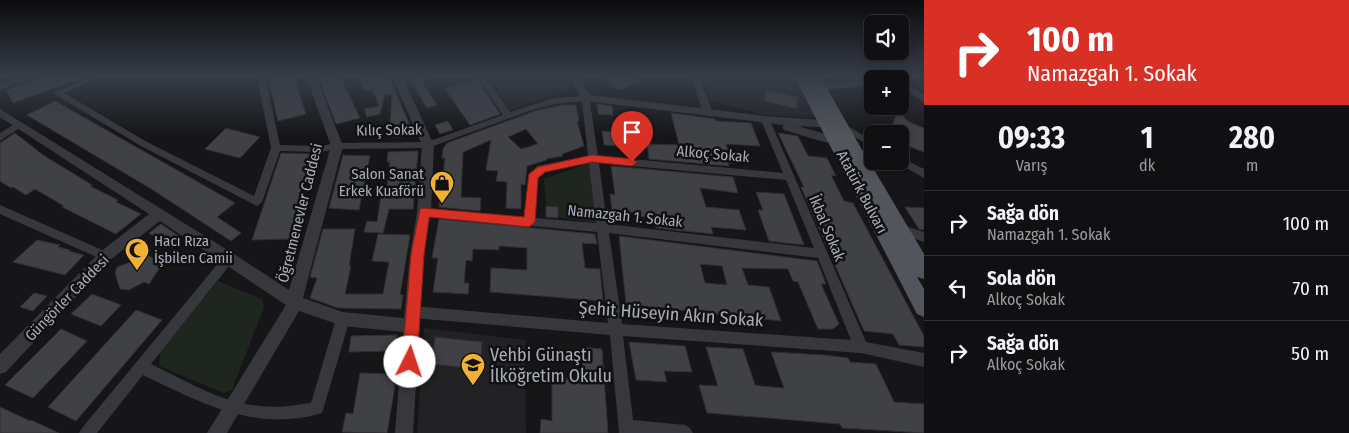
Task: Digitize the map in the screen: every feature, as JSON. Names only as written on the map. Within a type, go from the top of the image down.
[{"type":"main road","name":"Atatürk Bulvarı","points":[[813,96],[899,228],[924,271]]},
{"type":"main road","name":"Atatürk Bulvarı","points":[[822,96],[837,133],[924,308]]},
{"type":"street","points":[[62,96],[144,144],[257,202],[276,148],[264,96]]},
{"type":"street","name":"Öğretmenevler Caddesi","points":[[216,433],[232,410],[295,302],[337,146],[319,96]]},
{"type":"street","points":[[404,433],[418,255],[424,212],[428,145],[407,96]]},
{"type":"street","points":[[495,96],[508,116]]},
{"type":"street","points":[[702,96],[708,113]]},
{"type":"street","points":[[685,433],[627,430],[617,330],[604,228],[592,158],[586,98],[766,120],[837,133],[864,142]]},
{"type":"street","name":"Kılıç Sokak","points":[[276,148],[428,145],[554,101],[586,98]]},
{"type":"street","points":[[0,112],[18,126],[295,302],[343,319],[413,319]]},
{"type":"street","points":[[766,120],[837,133],[864,142]]},
{"type":"street","name":"İkbal Sokak","points":[[766,120],[861,347]]},
{"type":"street","points":[[0,138],[18,126]]},
{"type":"street","name":"Alkoç Sokak","points":[[529,222],[533,177],[541,169],[592,158],[790,177]]},
{"type":"street","points":[[909,165],[924,174]]},
{"type":"street","points":[[0,209],[105,256]]},
{"type":"street","name":"Namazgah 1. Sokak","points":[[424,212],[604,228],[822,254]]},
{"type":"street","name":"Güngörler Caddesi","points":[[0,366],[105,256],[159,214]]},
{"type":"street","points":[[899,228],[924,237]]},
{"type":"street","points":[[87,433],[228,258]]},
{"type":"street","points":[[140,366],[232,410],[272,415],[306,413],[317,408],[343,319]]},
{"type":"street","name":"Şehit Hüseyin Akın Sokak","points":[[413,319],[617,330],[861,347],[924,360]]},
{"type":"shaded area","points":[[500,96],[548,96],[509,110]]},
{"type":"shaded area","points":[[708,96],[807,96],[817,118],[766,115],[709,100]]},
{"type":"shaded area","points":[[589,163],[598,223],[558,217],[558,207],[546,206],[544,179]]},
{"type":"shaded area","points":[[218,281],[262,299],[264,307],[232,390],[224,393],[159,366],[160,352]]},
{"type":"shaded area","name":"Vehbi Günaştı İlköğretim Okulu","points":[[424,328],[525,340],[526,433],[417,433]]},
{"type":"building","points":[[9,96],[32,96],[13,103]]},
{"type":"building","points":[[272,96],[300,96],[306,114],[278,121]]},
{"type":"building","points":[[326,96],[350,96],[360,118],[336,124]]},
{"type":"building","points":[[375,96],[384,96],[380,114],[367,117],[364,109],[379,106]]},
{"type":"building","points":[[392,96],[397,96],[414,134],[395,138],[390,125]]},
{"type":"building","points":[[420,96],[431,96],[437,105],[427,108]]},
{"type":"building","points":[[450,96],[488,96],[500,114],[470,125]]},
{"type":"building","points":[[765,96],[797,97],[797,109],[765,101]]},
{"type":"building","points":[[55,101],[235,203],[217,217],[241,233],[231,241],[153,190],[27,115]]},
{"type":"building","points":[[597,104],[612,106],[613,115],[598,114]]},
{"type":"building","points":[[563,105],[576,105],[579,121],[577,121],[584,146],[562,154],[563,156],[546,159],[527,166],[525,185],[521,184],[521,209],[506,208],[507,182],[496,181],[498,171],[486,170],[491,140],[463,152],[461,197],[481,198],[480,211],[439,207],[445,158],[442,158],[443,149],[447,143],[535,111]],"holes":[[[526,129],[538,144],[521,149],[508,137]]]},
{"type":"building","points":[[671,113],[715,119],[716,121],[751,123],[760,146],[726,144],[732,163],[728,163],[729,166],[649,159],[647,144],[679,145]]},
{"type":"building","points":[[897,115],[901,115],[909,122],[924,128],[924,152],[909,146],[909,125],[892,125]]},
{"type":"building","points":[[448,121],[453,130],[440,134],[435,125]]},
{"type":"building","points":[[226,128],[260,137],[240,158],[205,149]]},
{"type":"building","points":[[602,131],[638,133],[640,147],[604,145]]},
{"type":"building","points":[[15,133],[43,155],[92,185],[90,186],[118,200],[116,202],[141,214],[116,234],[62,207],[64,206],[35,189],[26,195],[0,181],[0,143]]},
{"type":"building","points":[[778,133],[798,136],[808,156],[827,158],[836,176],[831,175],[844,201],[853,203],[924,336],[924,347],[899,345],[893,334],[864,331],[801,187],[804,187]]},
{"type":"building","points":[[418,151],[413,209],[389,209],[383,233],[364,232],[367,221],[377,222],[381,196],[386,196],[390,162],[387,162],[388,152]]},
{"type":"building","points":[[281,153],[312,154],[289,239],[252,240]]},
{"type":"building","points":[[343,155],[370,156],[359,210],[329,208]]},
{"type":"building","points":[[611,166],[733,177],[738,193],[700,188],[706,207],[739,210],[746,230],[711,227],[713,234],[656,228],[655,218],[637,216],[636,213],[612,211],[610,194],[615,195]]},
{"type":"building","points":[[756,192],[784,194],[804,245],[769,241],[758,210],[763,210]]},
{"type":"building","points":[[546,206],[558,207],[558,218],[546,217]]},
{"type":"building","points":[[905,207],[924,208],[924,230],[919,229]]},
{"type":"building","points":[[439,219],[595,234],[597,244],[582,243],[585,268],[600,269],[603,301],[490,292],[491,268],[527,270],[527,248],[499,246],[499,250],[473,249],[472,261],[466,260],[464,283],[469,283],[468,294],[433,292],[438,258],[432,258]]},
{"type":"building","points":[[161,224],[180,237],[168,246],[149,233]]},
{"type":"building","points":[[323,229],[355,229],[349,266],[351,266],[345,294],[383,294],[389,262],[372,261],[378,234],[410,235],[400,295],[403,295],[401,309],[338,308],[310,298],[317,278],[310,277]]},
{"type":"building","points":[[619,236],[817,261],[826,284],[821,284],[839,324],[833,329],[818,329],[798,282],[793,281],[788,269],[742,268],[748,285],[769,287],[781,321],[626,304]],"holes":[[[700,264],[722,266],[727,285],[705,283]]]},
{"type":"building","points":[[37,240],[60,245],[58,247],[84,255],[65,275],[13,262]]},
{"type":"building","name":"Hacı Rıza İşbilen Camii","points":[[165,252],[171,260],[167,265],[159,269],[149,284],[144,282],[129,290],[120,289],[115,273],[117,267],[148,256],[154,258]]},
{"type":"building","points":[[34,293],[47,296],[33,311],[20,307]]},
{"type":"building","points":[[92,294],[121,305],[101,326],[71,314]]},
{"type":"building","points":[[136,310],[162,320],[76,421],[48,407]]},
{"type":"building","points":[[61,329],[87,341],[33,398],[5,385]]},
{"type":"building","points":[[397,335],[396,351],[349,352],[351,336]]},
{"type":"building","points":[[435,337],[482,342],[480,369],[431,364]]},
{"type":"building","points":[[629,342],[685,346],[692,372],[664,371],[667,382],[636,380]]},
{"type":"building","points":[[582,347],[602,349],[608,433],[540,433],[541,419],[552,421],[552,377],[583,381]]},
{"type":"building","points":[[706,347],[743,349],[755,385],[761,386],[784,388],[771,352],[824,355],[848,358],[850,362],[876,364],[894,402],[924,404],[924,433],[842,428],[840,424],[707,413],[699,385],[718,386]]},
{"type":"building","points":[[360,373],[397,374],[387,433],[342,432],[346,413],[353,414]]},
{"type":"building","points":[[0,407],[30,421],[59,433],[0,433]]},
{"type":"place","name":"Salon Sanat Erkek Kuaförü","points":[[442,204]]},
{"type":"place","name":"Hacı Rıza İşbilen Camii","points":[[137,271]]},
{"type":"place","name":"Vehbi Günaştı İlköğretim Okulu","points":[[473,386]]},
{"type":"route","points":[[410,362],[418,255],[424,212],[529,222],[533,177],[541,169],[592,158],[632,162]]}]
